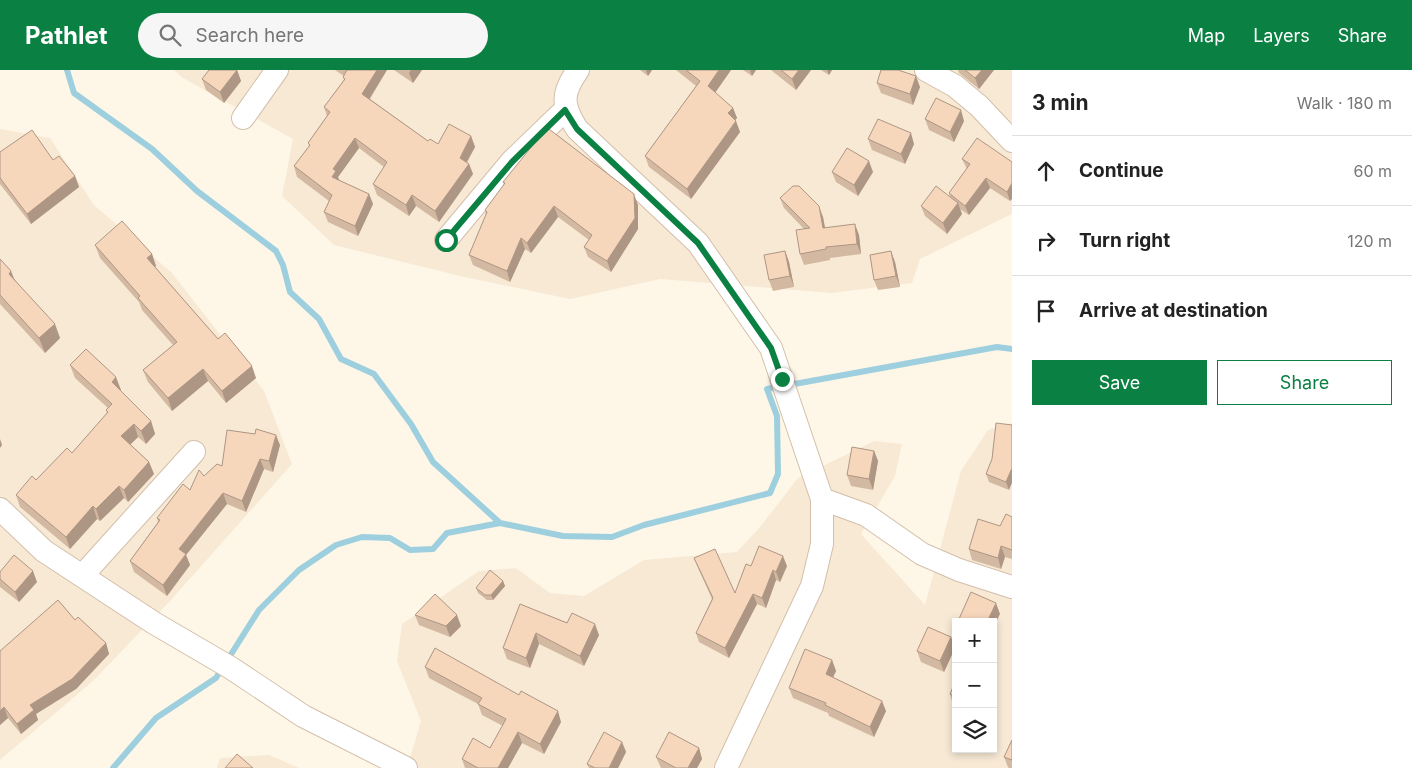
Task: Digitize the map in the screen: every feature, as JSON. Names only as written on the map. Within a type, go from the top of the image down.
[{"type":"street","points":[[243,118],[277,70]]},
{"type":"street","points":[[578,70],[565,93],[565,110],[577,129],[698,243],[771,348],[822,499],[822,544],[812,586],[726,768]]},
{"type":"street","points":[[926,70],[955,86],[979,106],[1012,141]]},
{"type":"street","points":[[446,240],[512,162],[565,110]]},
{"type":"street","points":[[82,576],[194,452]]},
{"type":"street","points":[[822,499],[866,515],[922,554],[959,570],[1012,587]]},
{"type":"street","points":[[0,509],[44,551],[82,576],[303,716],[406,768]]},
{"type":"shaded area","points":[[174,70],[1012,70],[1012,214],[920,259],[912,283],[831,293],[660,279],[570,299],[460,276],[334,245],[282,196],[293,139],[183,78]]},
{"type":"shaded area","points":[[0,129],[50,138],[94,205],[172,273],[264,391],[292,464],[170,601],[93,681],[0,760]]},
{"type":"shaded area","points":[[1012,423],[1012,768],[407,768],[421,721],[397,661],[402,624],[479,571],[516,568],[550,593],[584,596],[644,560],[737,552],[760,527],[798,478],[874,441],[902,444],[895,476],[861,534],[925,605],[961,471],[988,430]]},
{"type":"shaded area","points":[[269,755],[299,768],[217,768],[220,758]]},
{"type":"building","points":[[209,70],[237,70],[220,92],[202,79]]},
{"type":"building","points":[[347,70],[377,70],[362,94],[428,141],[430,139],[438,144],[449,124],[471,136],[460,158],[469,164],[435,211],[412,195],[406,205],[373,184],[387,162],[355,138],[333,169],[336,171],[332,177],[369,194],[355,226],[324,212],[332,195],[294,166],[310,145],[308,143],[330,112],[324,107],[345,79],[343,77]]},
{"type":"building","points":[[686,70],[719,70],[708,86],[733,108],[728,113],[736,121],[687,189],[645,156],[700,81]]},
{"type":"building","points":[[781,70],[799,70],[792,79]]},
{"type":"building","points":[[881,70],[898,70],[916,76],[910,94],[877,83]]},
{"type":"building","points":[[965,70],[982,70],[975,78]]},
{"type":"building","points":[[936,98],[961,110],[950,132],[925,119]]},
{"type":"building","points":[[878,119],[911,133],[901,154],[868,139]]},
{"type":"building","points":[[549,129],[634,194],[635,218],[607,261],[584,247],[592,235],[554,206],[527,243],[521,238],[507,271],[469,255],[487,212],[485,210],[505,183],[503,182],[533,145]]},
{"type":"building","points":[[32,130],[53,160],[59,156],[75,176],[27,214],[0,178],[0,152]]},
{"type":"building","points":[[977,138],[1012,162],[1012,183],[1007,192],[986,178],[965,206],[949,193],[970,164],[962,159]]},
{"type":"building","points":[[847,148],[869,161],[854,185],[832,172]]},
{"type":"building","points":[[793,186],[799,186],[819,206],[823,228],[855,224],[857,244],[826,247],[826,249],[800,254],[796,230],[810,228],[780,198]]},
{"type":"building","points":[[936,186],[958,203],[943,223],[921,206]]},
{"type":"building","points":[[122,221],[152,254],[147,258],[218,339],[225,333],[252,366],[222,391],[203,369],[168,398],[143,370],[177,342],[95,245]]},
{"type":"building","points":[[785,251],[790,276],[769,280],[764,255]]},
{"type":"building","points":[[891,251],[896,276],[874,280],[870,255]]},
{"type":"building","points":[[0,259],[11,271],[9,274],[55,324],[39,338],[0,295]]},
{"type":"building","points":[[86,349],[116,377],[112,382],[151,421],[141,431],[134,424],[121,436],[149,462],[124,490],[119,486],[96,509],[93,506],[66,537],[16,495],[32,476],[36,480],[67,448],[72,453],[108,412],[106,410],[112,404],[70,365]]},
{"type":"building","points":[[996,423],[1012,425],[1012,468],[1006,482],[986,474],[992,459]]},
{"type":"building","points":[[256,429],[276,435],[269,461],[260,459],[242,501],[223,493],[179,549],[186,554],[163,585],[130,561],[160,520],[157,518],[183,484],[190,490],[199,470],[204,476],[217,464],[222,466],[227,430],[255,434]]},
{"type":"building","points":[[852,447],[874,451],[869,479],[847,475]]},
{"type":"building","points":[[1006,514],[1012,517],[1012,550],[1001,546],[998,558],[969,549],[978,519],[1000,526]]},
{"type":"building","points":[[759,546],[783,556],[776,572],[773,570],[762,598],[753,594],[725,648],[696,633],[713,598],[694,558],[715,549],[735,593],[746,564],[751,566]]},
{"type":"building","points":[[14,555],[33,571],[15,592],[0,579],[0,572]]},
{"type":"building","points":[[490,570],[503,581],[491,595],[485,595],[476,588]]},
{"type":"building","points":[[971,592],[996,603],[989,618],[959,618]]},
{"type":"building","points":[[435,594],[457,615],[446,626],[415,615]]},
{"type":"building","points":[[58,600],[75,620],[78,617],[106,643],[72,679],[30,705],[34,710],[17,724],[4,707],[0,711],[0,651]]},
{"type":"building","points":[[520,604],[567,623],[572,613],[595,624],[580,656],[536,633],[526,658],[503,648]]},
{"type":"building","points":[[928,627],[951,637],[940,661],[917,651]]},
{"type":"building","points":[[435,648],[519,695],[521,691],[558,711],[540,744],[518,732],[498,768],[478,768],[462,759],[473,738],[490,748],[506,719],[478,704],[482,698],[425,667]]},
{"type":"building","points":[[805,649],[832,660],[826,674],[882,701],[870,727],[825,705],[826,703],[789,688]]},
{"type":"building","points":[[604,732],[622,742],[609,768],[595,768],[587,764]]},
{"type":"building","points":[[669,732],[699,748],[688,768],[676,768],[656,757]]},
{"type":"building","points":[[1012,740],[1012,760],[1004,757]]},
{"type":"building","points":[[237,754],[253,768],[225,768]]},
{"type":"waterway","points":[[67,70],[74,93],[152,149],[197,191],[276,251],[283,265],[290,292],[319,319],[341,359],[374,374],[411,424],[433,462],[500,523]]},
{"type":"waterway","points":[[113,768],[156,718],[216,678],[259,610],[299,570],[336,545],[362,537],[390,538],[410,550],[433,549],[447,533],[500,523],[563,536],[612,537],[644,525],[770,493],[778,474],[777,416],[767,389],[997,347],[1012,349]]},
{"type":"route","points":[[446,240],[512,162],[565,110],[577,129],[698,243],[771,348],[782,379]]}]
